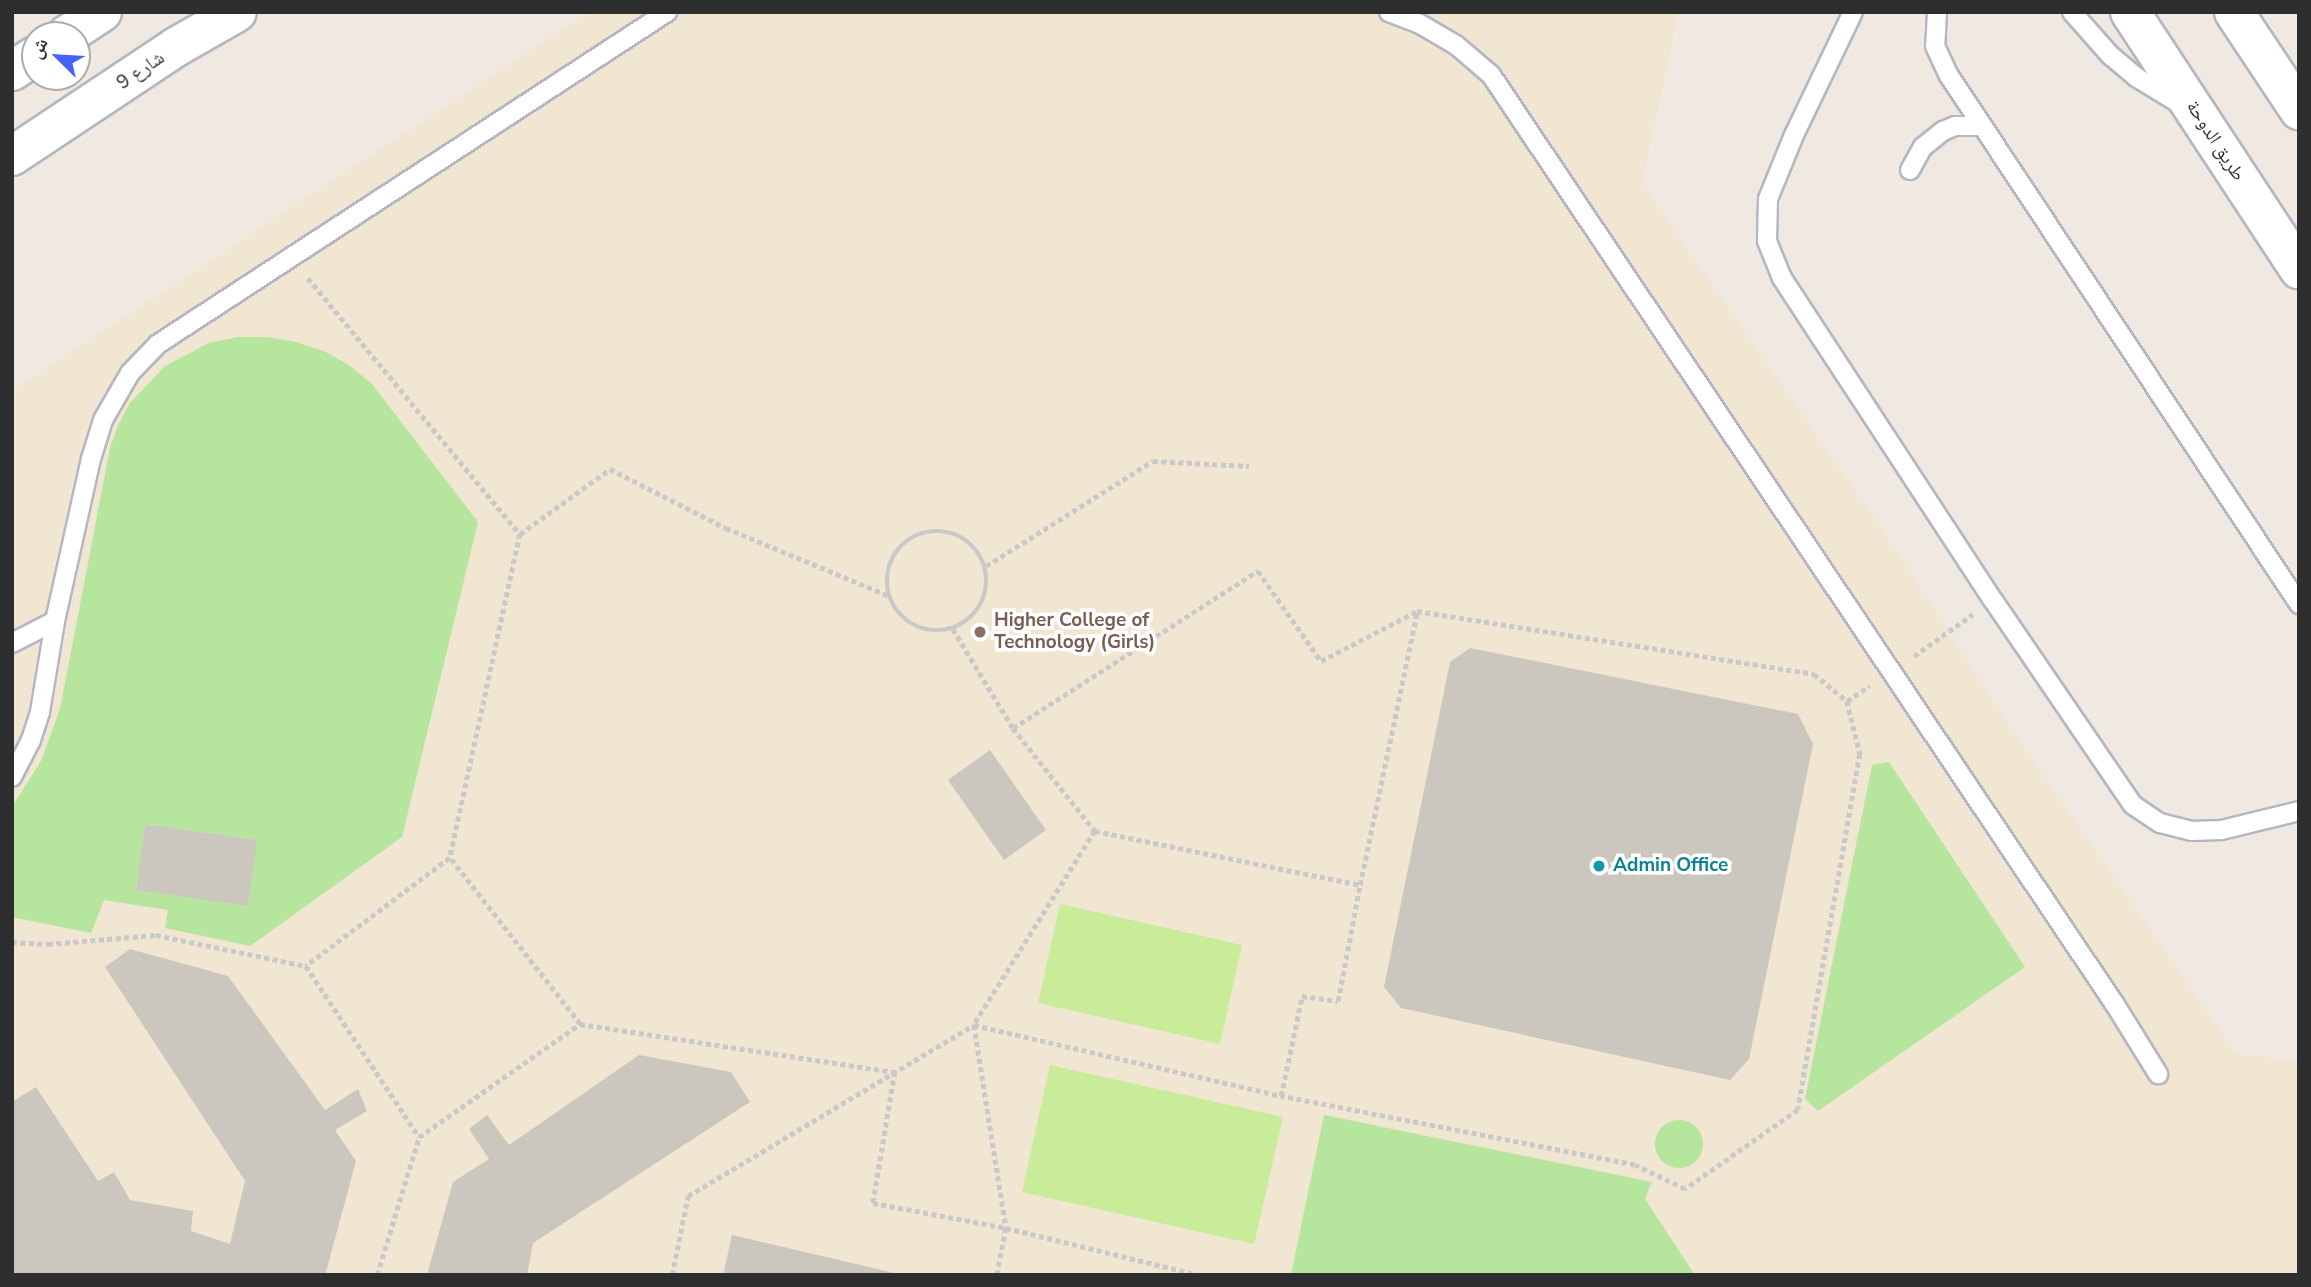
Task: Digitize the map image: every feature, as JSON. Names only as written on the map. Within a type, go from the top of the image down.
[{"type":"main road","name":"شارع 9","points":[[12,156],[176,47],[237,12]]},
{"type":"main road","name":"طريق الدوحة","points":[[2130,12],[2299,269]]},
{"type":"main road","points":[[2234,12],[2299,110]]},
{"type":"lane","points":[[12,776],[31,740],[40,712],[55,621],[91,460],[103,420],[130,373],[158,344],[667,12]]},
{"type":"lane","points":[[1389,12],[1420,24],[1457,45],[1491,75],[2158,1074]]},
{"type":"lane","points":[[1853,12],[1768,200],[1767,241],[1782,278],[1993,600],[2133,805],[2160,823],[2191,831],[2221,830],[2299,811]]},
{"type":"lane","points":[[1937,12],[1934,30],[1940,61],[2299,604]]},
{"type":"lane","points":[[2072,12],[2110,55],[2136,77],[2197,113]]},
{"type":"lane","points":[[1910,170],[1923,147],[1943,131],[1955,126],[1981,126]]},
{"type":"lane","points":[[12,642],[55,621]]},
{"type":"path","points":[[290,256],[520,534]]},
{"type":"path","points":[[986,566],[1153,461],[1249,466]]},
{"type":"path","points":[[306,966],[450,858],[520,534],[610,469],[726,528],[889,596]]},
{"type":"path","points":[[939,530],[968,540],[986,566],[988,582],[978,611],[953,629],[937,632],[921,629],[901,616],[889,596],[887,580],[890,564],[897,550],[923,532],[939,530]]},
{"type":"path","points":[[974,1025],[1281,1096],[1635,1165],[1685,1189],[1798,1111],[1860,754],[1847,701],[1814,674],[1417,611],[1321,661],[1258,571],[1013,728]]},
{"type":"path","points":[[1847,701],[1993,600]]},
{"type":"path","points":[[1281,1096],[1302,996],[1338,1001],[1417,611]]},
{"type":"path","points":[[953,629],[1013,728],[1095,831],[1360,885]]},
{"type":"path","points":[[672,1275],[688,1196],[974,1025],[1095,831]]},
{"type":"path","points":[[450,858],[580,1024],[895,1072]]},
{"type":"path","points":[[12,942],[48,944],[156,935],[306,966],[419,1137]]},
{"type":"path","points":[[377,1275],[419,1137],[580,1024]]},
{"type":"path","points":[[974,1025],[1006,1228],[998,1275]]},
{"type":"path","points":[[895,1072],[873,1203],[1006,1228],[1199,1275]]},
{"type":"shaded area","name":"Higher College of Technology (Girls)","points":[[589,12],[1679,12],[1642,183],[1894,546],[2004,718],[2236,1053],[2299,1062],[2299,1275],[12,1275],[12,391]]},
{"type":"green space","points":[[238,337],[267,337],[324,351],[349,365],[372,384],[478,522],[402,837],[250,946],[165,928],[168,910],[104,900],[91,933],[12,917],[12,807],[41,761],[60,709],[110,448],[130,403],[165,366],[209,343]],"holes":[[[145,824],[256,840],[248,905],[136,890]]]},
{"type":"green space","points":[[1889,762],[2025,967],[1818,1111],[1805,1099],[1872,765]]},
{"type":"green space","points":[[1060,904],[1242,945],[1220,1044],[1038,1003]]},
{"type":"green space","points":[[1050,1065],[1283,1117],[1254,1244],[1022,1192]]},
{"type":"green space","points":[[1324,1115],[1652,1182],[1645,1199],[1695,1275],[1291,1275]]},
{"type":"green space","points":[[1679,1120],[1696,1127],[1703,1144],[1696,1161],[1679,1168],[1662,1161],[1655,1144],[1662,1127]]},
{"type":"building","name":"Admin Office","points":[[1470,648],[1798,714],[1813,744],[1749,1059],[1730,1080],[1401,1008],[1384,987],[1450,662]]},
{"type":"building","points":[[990,750],[1046,830],[1004,860],[948,780]]},
{"type":"building","points":[[145,824],[257,840],[248,906],[136,890]]},
{"type":"building","points":[[130,949],[228,976],[325,1110],[358,1089],[367,1111],[335,1130],[356,1161],[326,1272],[331,1275],[12,1275],[12,1102],[36,1087],[98,1181],[114,1172],[130,1200],[193,1211],[191,1231],[230,1244],[245,1181],[105,967]]},
{"type":"building","points":[[639,1055],[731,1072],[750,1102],[533,1243],[527,1275],[427,1275],[453,1182],[489,1159],[469,1129],[487,1115],[509,1145]]},
{"type":"building","points":[[732,1235],[899,1274],[899,1275],[723,1275]]},
{"type":"place","name":"Higher College of Technology (Girls)","points":[[980,632]]},
{"type":"place","name":"Admin Office","points":[[1599,866]]}]
